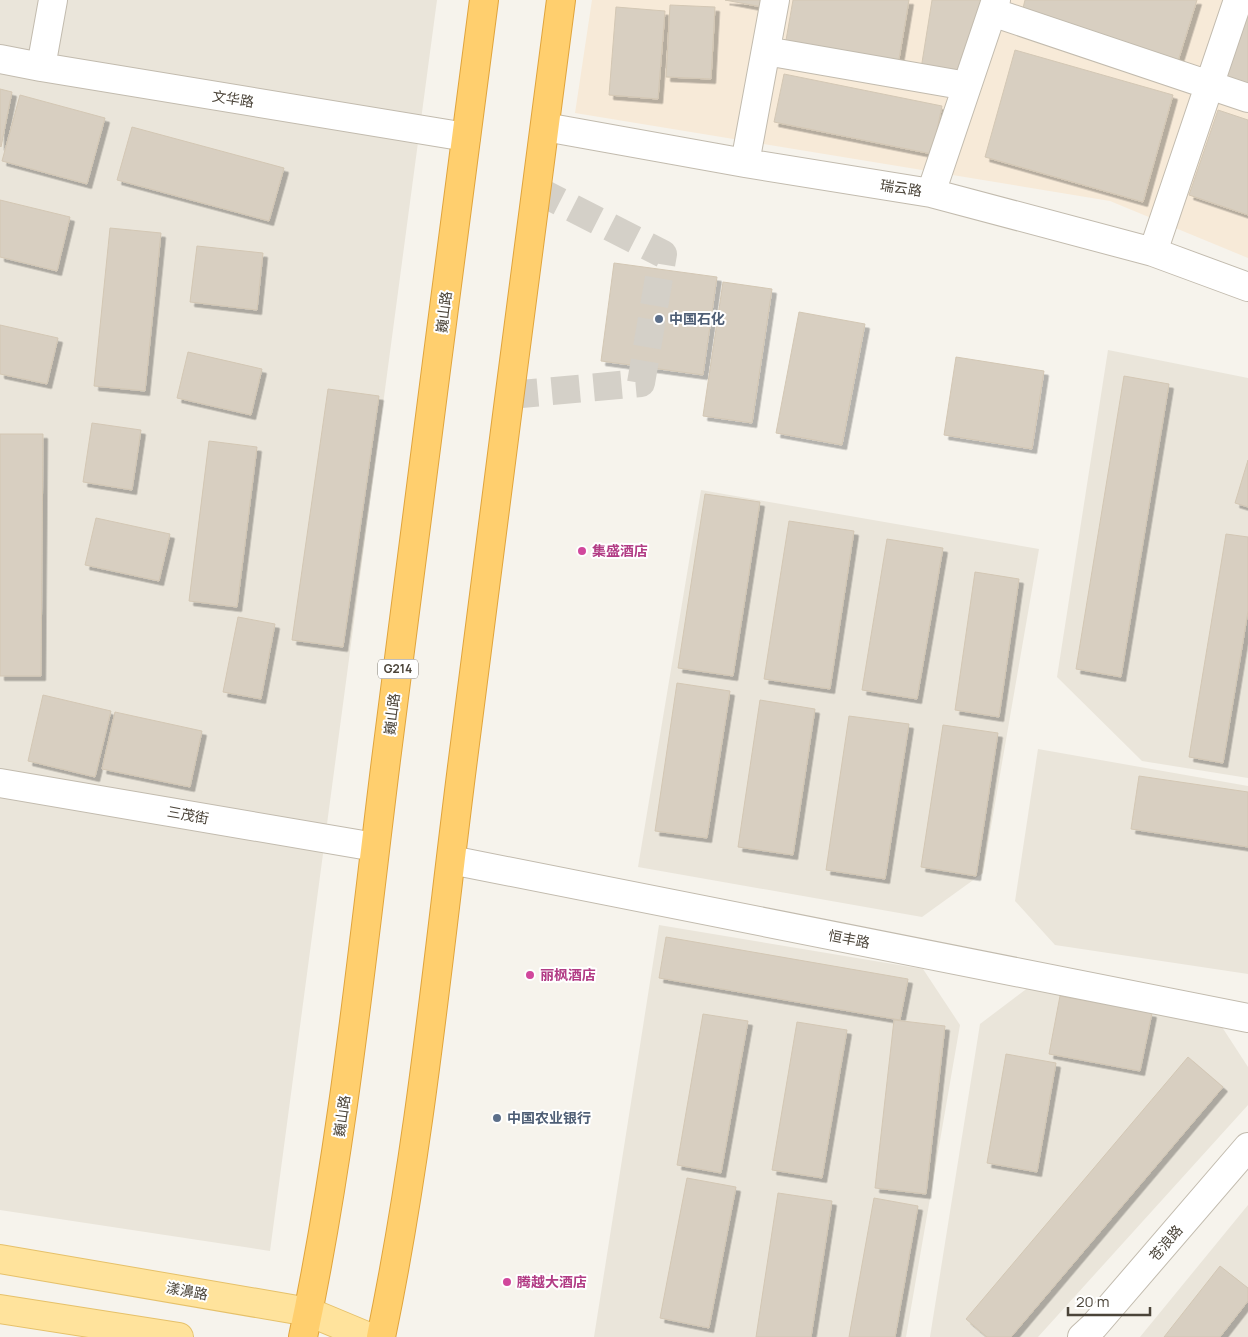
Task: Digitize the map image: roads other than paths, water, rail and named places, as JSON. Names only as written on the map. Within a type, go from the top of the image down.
[{"type":"highway","name":"巍山路","points":[[306,1324],[340,1132],[484,0]]},
{"type":"highway","points":[[381,1337],[412,1166],[561,0]]},
{"type":"main road","name":"漾濞路","points":[[0,1260],[369,1337]]},
{"type":"main road","points":[[0,1308],[179,1337]]},
{"type":"street","points":[[41,68],[52,0]]},
{"type":"street","points":[[745,163],[775,0]]},
{"type":"street","points":[[1153,252],[1238,0]]},
{"type":"street","points":[[931,193],[994,6],[1248,98]]},
{"type":"street","points":[[766,51],[967,86]]},
{"type":"street","name":"文华路","points":[[0,59],[41,68],[466,137]]},
{"type":"street","name":"瑞云路","points":[[545,127],[745,163],[931,193],[1153,252],[1248,287]]},
{"type":"street","name":"三茂街","points":[[0,783],[375,847]]},
{"type":"street","name":"恒丰路","points":[[451,860],[1248,1018]]},
{"type":"street","name":"苍浪路","points":[[1082,1337],[1094,1326],[1248,1148]]},
{"type":"tunnel","points":[[510,395],[641,383],[663,254],[537,190]]},
{"type":"place","name":"中国石化","points":[[659,319]]},
{"type":"place","name":"集盛酒店","points":[[582,551]]},
{"type":"place","name":"丽枫酒店","points":[[530,975]]},
{"type":"place","name":"中国农业银行","points":[[497,1118]]},
{"type":"place","name":"腾越大酒店","points":[[507,1282]]}]
